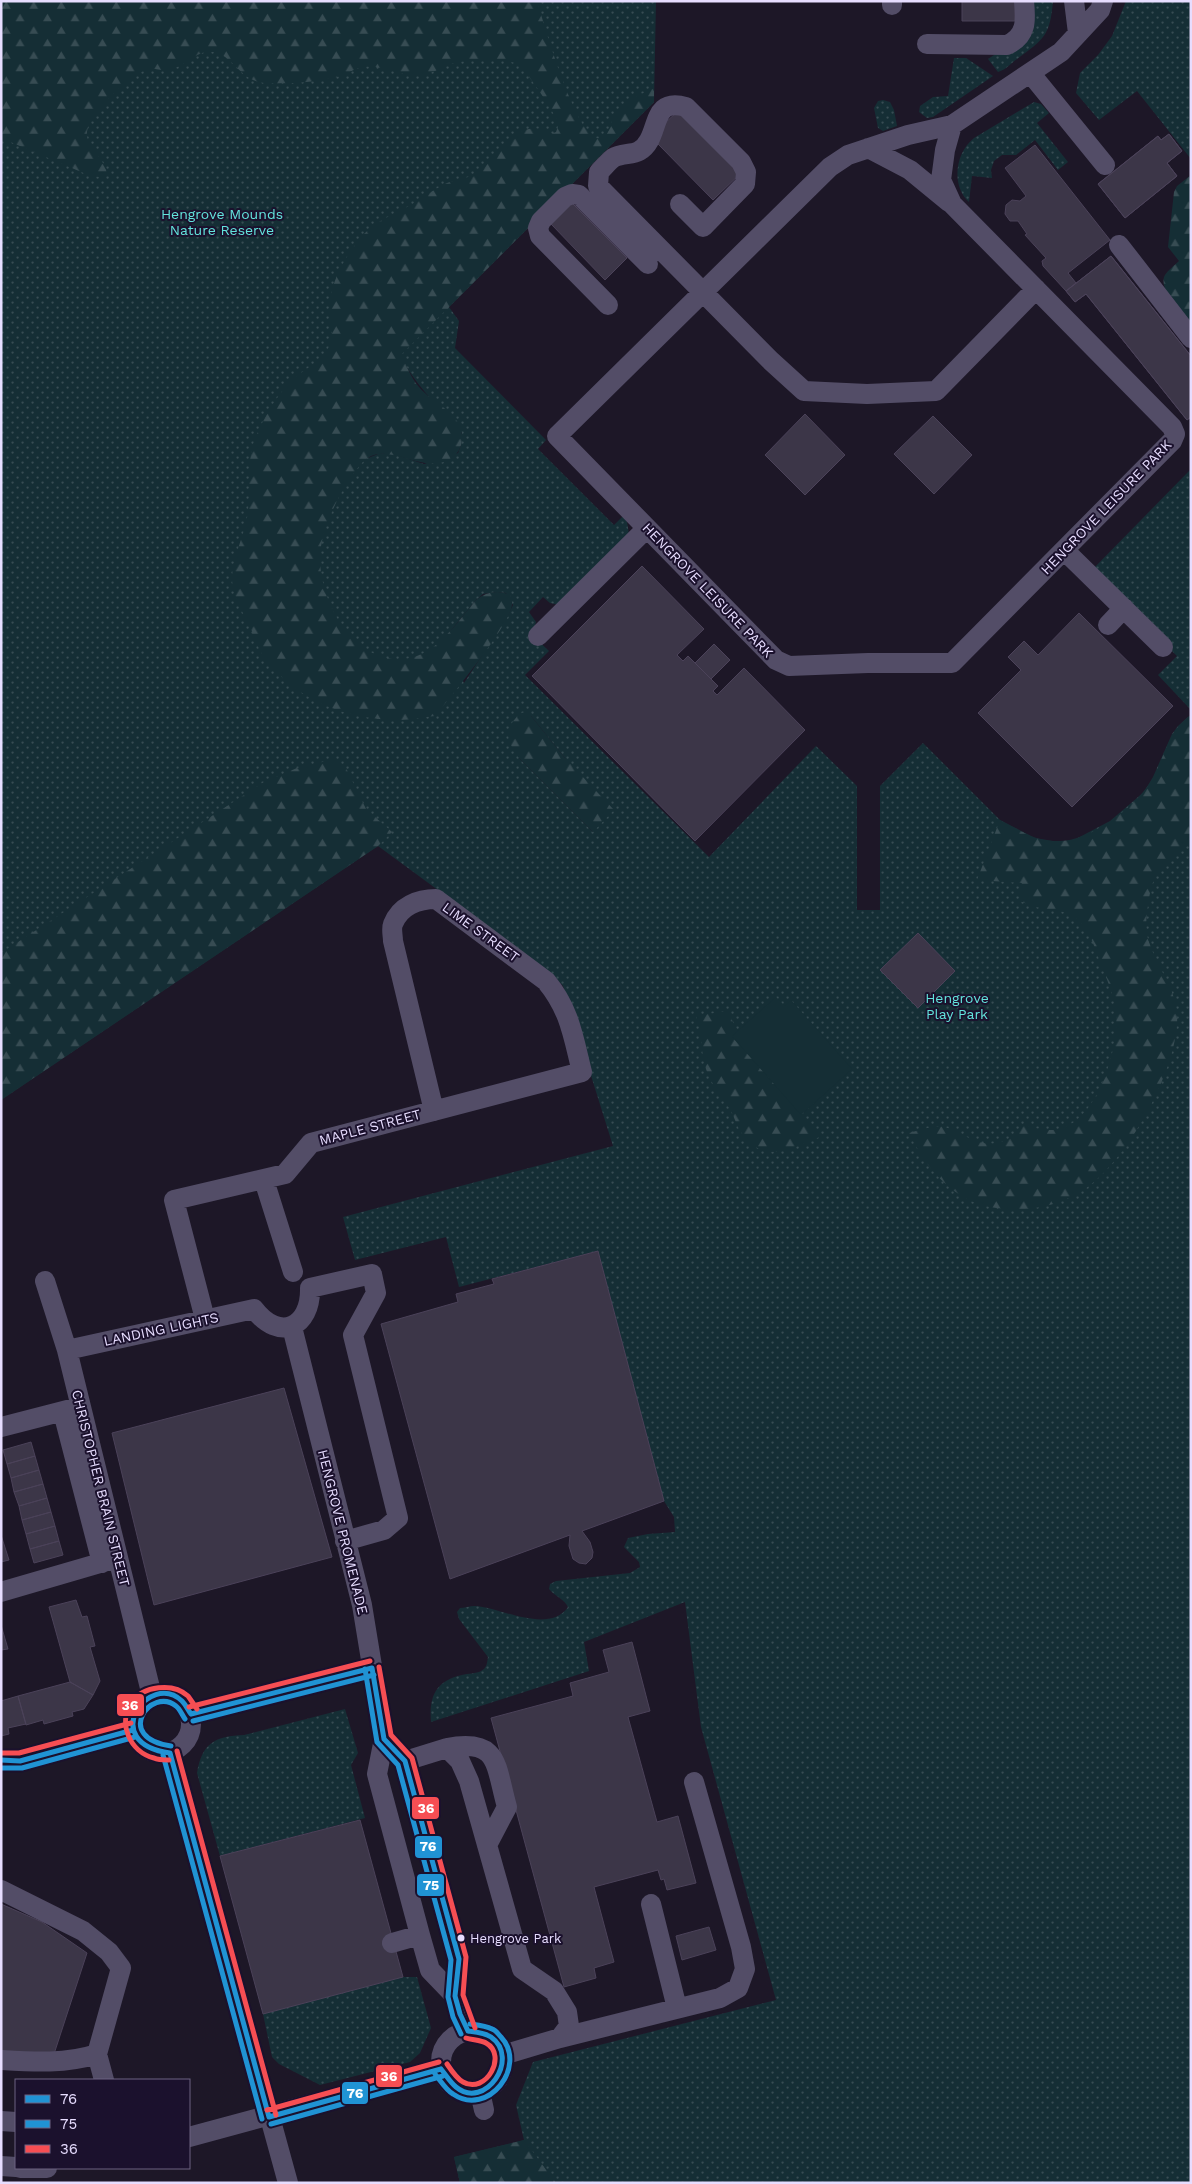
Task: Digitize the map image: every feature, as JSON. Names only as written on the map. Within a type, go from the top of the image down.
[{"type":"street","points":[[926,44],[1007,44],[1017,39],[1024,30],[1026,20],[1024,1]]},
{"type":"street","points":[[1074,1],[1078,32]]},
{"type":"street","name":"HENGROVE LEISURE PARK","points":[[952,125],[945,150],[941,180],[952,204],[1172,427],[1183,434],[1172,441],[952,663],[868,663],[789,666],[776,660],[556,436],[830,167],[848,155],[868,148],[952,125],[1031,74],[1061,52],[1100,10],[1103,1]]},
{"type":"street","points":[[1031,74],[1105,165]]},
{"type":"street","points":[[680,204],[703,227],[745,184],[746,172],[741,162],[686,107],[679,105],[666,107],[656,119],[653,136],[641,150],[614,157],[599,172],[598,186],[804,391],[867,394],[936,392],[1036,289]]},
{"type":"street","points":[[868,148],[910,170],[952,204]]},
{"type":"street","points":[[608,305],[540,236],[538,228],[541,221],[565,197],[572,194],[579,195],[648,264]]},
{"type":"street","points":[[1119,245],[1191,338]]},
{"type":"street","points":[[538,636],[647,528]]},
{"type":"street","points":[[1064,550],[1163,647]]},
{"type":"street","points":[[1108,625],[1124,608]]},
{"type":"street","name":"LIME STREET","points":[[434,1111],[393,941],[393,925],[403,911],[413,902],[436,899],[546,981],[558,994],[568,1015],[582,1072]]},
{"type":"street","name":"MAPLE STREET","points":[[205,1319],[174,1200],[285,1174],[311,1143],[582,1072]]},
{"type":"street","points":[[264,1180],[293,1272]]},
{"type":"street","points":[[292,1326],[300,1321],[306,1312],[310,1303],[310,1288],[372,1274],[376,1293],[353,1335],[358,1362],[398,1518],[384,1530],[345,1541]]},
{"type":"street","name":"CHRISTOPHER BRAIN STREET","points":[[45,1281],[67,1350],[81,1407],[110,1560],[152,1696]]},
{"type":"street","name":"LANDING LIGHTS","points":[[67,1350],[254,1309],[263,1321],[277,1327],[292,1326]]},
{"type":"street","name":"HENGROVE PROMENADE","points":[[292,1326],[362,1605],[384,1739],[377,1774],[430,1970],[455,1996]]},
{"type":"street","points":[[1,1427],[81,1407]]},
{"type":"street","points":[[1,1592],[110,1560],[65,1420]]},
{"type":"street","points":[[191,1714],[372,1668]]},
{"type":"street","points":[[167,1694],[182,1701],[191,1714],[191,1732],[184,1745],[170,1753],[158,1753],[142,1745],[133,1730],[133,1718],[139,1705],[152,1696],[167,1694]]},
{"type":"street","points":[[1,1774],[10,1761],[133,1730]]},
{"type":"street","name":"HENGROVE PROMENADE","points":[[384,1739],[405,1761],[459,1959],[455,1996],[460,2014],[468,2031]]},
{"type":"street","points":[[405,1761],[447,1748],[466,1745],[482,1748],[492,1755],[507,1807],[486,1845]]},
{"type":"street","points":[[447,1748],[460,1761],[469,1780],[522,1968],[554,1991],[567,2012],[569,2026],[560,2038]]},
{"type":"street","points":[[170,1753],[288,2183]]},
{"type":"street","points":[[503,2055],[560,2038],[720,1998],[738,1988],[745,1969],[741,1947],[694,1782]]},
{"type":"street","points":[[1,1890],[83,1931],[109,1952],[121,1968],[97,2054],[104,2079]]},
{"type":"street","points":[[651,1904],[677,2008]]},
{"type":"street","points":[[392,1942],[420,1935]]},
{"type":"street","points":[[468,2031],[486,2034],[499,2046],[503,2055],[504,2065],[496,2082],[482,2101],[454,2087],[441,2069],[445,2046],[451,2039],[468,2031]]},
{"type":"street","points":[[1,2060],[42,2062],[79,2060],[97,2054]]},
{"type":"street","points":[[190,2137],[269,2117],[441,2069]]},
{"type":"street","points":[[1,2121],[15,2122]]},
{"type":"street","points":[[1,2166],[15,2168]]},
{"type":"green space","points":[[1,1],[656,1],[654,102],[449,307],[459,321],[455,348],[546,440],[538,449],[614,525],[623,516],[627,522],[629,534],[559,605],[550,603],[543,597],[529,612],[536,622],[532,635],[549,651],[525,675],[709,857],[816,746],[857,786],[857,910],[880,910],[880,786],[923,743],[1000,820],[1035,838],[1053,841],[1072,841],[1110,821],[1144,792],[1153,777],[1172,734],[1191,715],[1191,2183],[460,2183],[454,2157],[524,2140],[516,2105],[533,2062],[776,2000],[701,1727],[685,1602],[584,1642],[589,1671],[431,1722],[431,1705],[440,1686],[445,1681],[464,1674],[477,1673],[487,1663],[488,1657],[459,1619],[457,1612],[460,1608],[485,1607],[523,1617],[549,1619],[560,1615],[568,1607],[549,1589],[550,1584],[556,1581],[630,1573],[640,1567],[639,1562],[624,1547],[628,1538],[675,1532],[674,1517],[664,1501],[598,1251],[459,1287],[446,1237],[355,1260],[343,1217],[613,1146],[563,986],[552,974],[378,846],[1,1100]],"holes":[[[406,366],[425,392],[462,433],[458,453],[424,464],[391,453],[378,454],[368,458]],[[506,593],[513,605],[464,683],[444,639],[483,594]],[[531,716],[565,758],[593,832],[519,758]]]},
{"type":"green space","points":[[1,1],[537,1],[572,104],[582,123],[592,135],[601,138],[604,136],[608,132],[617,110],[632,99],[654,88],[654,102],[402,354],[416,383],[425,393],[449,412],[460,426],[462,435],[461,445],[457,453],[449,460],[435,463],[424,463],[390,454],[370,457],[361,464],[346,484],[333,509],[323,536],[320,560],[322,577],[334,612],[344,628],[356,641],[370,652],[387,658],[405,659],[427,651],[454,627],[480,597],[498,592],[511,596],[512,604],[502,627],[479,661],[435,716],[403,720],[380,719],[360,716],[324,705],[291,685],[264,657],[236,598],[232,579],[234,562],[247,520],[251,454],[259,429],[279,395],[294,378],[318,361],[327,350],[332,336],[329,303],[335,281],[345,260],[364,234],[380,222],[442,185],[470,177],[477,173],[484,168],[511,138],[520,132],[529,129],[541,129],[551,134],[556,132],[559,124],[539,90],[520,66],[508,61],[492,59],[451,64],[427,74],[416,76],[379,68],[364,67],[343,75],[300,83],[262,83],[247,76],[218,53],[202,53],[173,69],[149,69],[143,71],[111,96],[97,112],[88,128],[87,134],[91,146],[106,169],[107,175],[99,177],[86,174],[1,138]]},
{"type":"green space","points":[[1031,1],[1053,1],[1050,22],[1044,36],[1006,68],[998,72],[988,59],[997,53]]},
{"type":"green space","points":[[1126,1],[1191,1],[1191,159],[1137,91],[1099,120],[1076,93],[1080,73],[1098,55],[1112,36]]},
{"type":"green space","points":[[954,58],[966,58],[993,76],[933,117],[927,118],[919,112],[920,106],[933,97],[948,96]]},
{"type":"green space","points":[[878,101],[890,102],[894,110],[897,126],[883,131],[878,128],[874,108]]},
{"type":"green space","points":[[1034,102],[1041,104],[1049,113],[1037,123],[1068,162],[1058,170],[1035,140],[1016,155],[1002,155],[994,161],[991,170],[992,178],[972,176],[969,202],[963,195],[958,179],[959,161],[968,144],[974,138]]},
{"type":"green space","points":[[1191,175],[1191,325],[1168,294],[1163,280],[1166,273],[1179,261],[1168,247],[1174,192],[1177,186]]},
{"type":"green space","points":[[1191,469],[1191,710],[1158,675],[1177,656],[1091,571]]},
{"type":"green space","points":[[525,712],[531,716],[565,758],[614,810],[593,832],[519,758],[512,748],[508,734],[509,729],[515,719]]},
{"type":"green space","points":[[1191,715],[1191,842],[1167,862],[1157,874],[1150,892],[1147,914],[1146,929],[1149,942],[1169,985],[1177,1012],[1176,1034],[1161,1084],[1149,1110],[1118,1157],[1101,1175],[1074,1196],[1050,1205],[1024,1209],[999,1208],[973,1202],[950,1188],[940,1178],[923,1157],[909,1133],[931,1127],[944,1127],[977,1141],[992,1143],[1006,1140],[1024,1125],[1050,1130],[1065,1127],[1077,1120],[1097,1094],[1110,1061],[1116,1028],[1116,1014],[1112,993],[1093,943],[1081,923],[1073,916],[1064,912],[1036,907],[1020,901],[1022,883],[977,880],[1000,820],[1032,836],[1052,841],[1066,841],[1096,830],[1124,811],[1146,788],[1154,776],[1173,734],[1184,720]]},
{"type":"green space","points":[[335,759],[346,768],[366,809],[392,832],[378,846],[1,1100],[1,953],[264,782],[297,768]]},
{"type":"green space","points":[[776,997],[785,1006],[791,1000],[852,1069],[801,1115],[732,1036]]},
{"type":"green space","points":[[727,1011],[738,1031],[732,1037],[822,1136],[788,1150],[777,1152],[757,1148],[748,1141],[708,1075],[704,1062],[700,1028],[696,1016]]},
{"type":"green space","points":[[345,1709],[358,1753],[351,1765],[365,1818],[220,1856],[197,1773],[199,1763],[206,1748],[225,1737],[244,1735]]},
{"type":"green space","points":[[403,1977],[417,1977],[431,2028],[420,2053],[410,2062],[320,2085],[279,2064],[272,2057],[263,2014]]},
{"type":"green space","points":[[524,2140],[556,2183],[460,2183],[454,2157]]},
{"type":"building","points":[[962,1],[1015,1],[1015,21],[962,21]]},
{"type":"building","points":[[681,108],[744,170],[713,200],[658,144],[663,125]]},
{"type":"building","points":[[1169,134],[1182,151],[1167,163],[1177,176],[1125,218],[1098,184],[1158,136],[1161,140]]},
{"type":"building","points":[[1169,134],[1182,151],[1167,163],[1177,176],[1125,218],[1098,184],[1158,136],[1161,140]]},
{"type":"building","points":[[1035,145],[1110,240],[1068,273],[1076,283],[1066,291],[1043,266],[1042,261],[1046,258],[1025,235],[1027,234],[1018,221],[1010,221],[1005,214],[1006,205],[1012,200],[1020,201],[1026,196],[1005,168]]},
{"type":"building","points":[[572,203],[627,258],[605,280],[551,224]]},
{"type":"building","points":[[1111,256],[1191,356],[1191,417],[1187,420],[1086,294],[1075,302],[1066,291]]},
{"type":"building","points":[[1111,256],[1191,356],[1191,417],[1187,420],[1086,294],[1075,302],[1066,291]]},
{"type":"building","points":[[805,414],[845,455],[805,495],[765,455]]},
{"type":"building","points":[[933,416],[972,455],[934,494],[894,454]]},
{"type":"building","points":[[642,566],[704,629],[677,655],[683,661],[688,656],[718,686],[713,691],[717,695],[744,668],[805,730],[695,841],[532,676]]},
{"type":"building","points":[[1079,613],[1173,706],[1072,807],[978,713],[1021,670],[1008,657],[1024,641],[1038,655]]},
{"type":"building","points":[[714,644],[730,660],[711,679],[695,663]]},
{"type":"building","points":[[918,933],[955,971],[918,1008],[880,970]]},
{"type":"building","points":[[598,1251],[664,1501],[582,1531],[590,1542],[593,1552],[592,1558],[586,1564],[579,1563],[573,1559],[569,1546],[570,1535],[450,1579],[381,1324],[458,1302],[456,1294],[494,1284],[492,1279]]},
{"type":"building","points":[[284,1388],[332,1557],[154,1605],[112,1433]]},
{"type":"building","points":[[31,1442],[35,1456],[7,1464],[3,1450]]},
{"type":"building","points":[[35,1456],[39,1470],[11,1478],[7,1464]]},
{"type":"building","points":[[39,1470],[43,1484],[14,1492],[11,1478]]},
{"type":"building","points":[[43,1484],[47,1498],[19,1506],[14,1492]]},
{"type":"building","points":[[47,1498],[51,1512],[22,1520],[19,1506]]},
{"type":"building","points":[[51,1512],[55,1526],[26,1534],[22,1520]]},
{"type":"building","points":[[55,1526],[59,1541],[30,1549],[26,1534]]},
{"type":"building","points":[[1,1535],[9,1560],[1,1562]]},
{"type":"building","points":[[59,1541],[63,1555],[34,1563],[30,1549]]},
{"type":"building","points":[[76,1600],[82,1617],[87,1616],[95,1646],[90,1647],[100,1681],[93,1695],[70,1682],[49,1607]]},
{"type":"building","points":[[1,1625],[8,1649],[1,1650]]},
{"type":"building","points":[[632,1642],[650,1711],[628,1717],[657,1822],[678,1816],[696,1883],[667,1890],[664,1879],[661,1880],[658,1870],[594,1887],[614,1962],[594,1968],[596,1978],[564,1987],[491,1718],[573,1696],[570,1683],[609,1672],[603,1650]]},
{"type":"building","points":[[70,1682],[93,1695],[84,1709],[72,1712],[73,1716],[44,1724],[43,1720],[26,1725],[18,1696]]},
{"type":"building","points":[[18,1696],[26,1724],[8,1728],[9,1734],[1,1736],[1,1701]]},
{"type":"building","points":[[360,1820],[403,1977],[263,2014],[220,1856]]},
{"type":"building","points":[[1,1904],[42,1922],[87,1953],[54,2054],[1,2053]]},
{"type":"building","points":[[709,1927],[716,1950],[682,1960],[676,1936]]},
{"type":"transit line","name":"36","points":[[189,1707],[370,1661]]},
{"type":"transit line","name":"36","points":[[379,1667],[391,1735],[412,1758],[466,1957],[463,1995],[475,2028]]},
{"type":"transit line","name":"76","points":[[372,1668],[384,1739],[405,1761],[459,1959],[455,1996],[460,2014],[468,2031]]},
{"type":"transit line","name":"76","points":[[191,1714],[372,1668]]},
{"type":"transit line","name":"75","points":[[365,1669],[377,1742],[398,1765],[451,1960],[448,1997],[453,2017],[461,2034]]},
{"type":"transit line","name":"75","points":[[193,1721],[374,1675]]},
{"type":"transit line","name":"36","points":[[169,1760],[157,1759],[146,1755],[138,1750],[128,1736],[126,1719],[132,1702],[143,1692],[151,1689],[167,1688],[182,1692],[188,1696],[197,1709]]},
{"type":"transit line","name":"76","points":[[170,1753],[148,1747],[136,1736],[133,1724],[136,1712],[144,1701],[156,1695],[169,1694],[182,1701],[191,1714]]},
{"type":"transit line","name":"75","points":[[171,1746],[154,1741],[144,1734],[141,1725],[142,1716],[148,1708],[157,1703],[166,1702],[176,1706],[185,1719]]},
{"type":"transit line","name":"36","points":[[1,1753],[19,1753],[131,1723]]},
{"type":"transit line","name":"76","points":[[1,1760],[20,1761],[133,1730]]},
{"type":"transit line","name":"75","points":[[1,1768],[22,1768],[135,1737]]},
{"type":"transit line","name":"36","points":[[177,1751],[276,2115]]},
{"type":"transit line","name":"76","points":[[170,1753],[269,2117]]},
{"type":"transit line","name":"75","points":[[163,1755],[262,2119]]},
{"type":"transit line","name":"75","points":[[435,2074],[450,2092],[466,2100],[479,2099],[491,2094],[500,2085],[507,2074],[510,2062],[508,2049],[495,2030],[470,2024]]},
{"type":"transit line","name":"76","points":[[441,2069],[456,2087],[467,2093],[478,2092],[488,2087],[496,2079],[501,2068],[502,2057],[499,2046],[489,2036],[468,2031]]},
{"type":"transit line","name":"36","points":[[447,2064],[463,2082],[471,2085],[486,2079],[494,2064],[495,2056],[492,2049],[484,2042],[466,2038]]},
{"type":"transit line","name":"36","points":[[267,2110],[439,2062]]},
{"type":"transit line","name":"76","points":[[269,2117],[441,2069]]},
{"type":"transit line","name":"75","points":[[271,2124],[443,2076]]},
{"type":"place","name":"Hengrove Park","points":[[461,1938]]},
{"type":"park label","name":"Hengrove Mounds Nature Reserve","points":[[222,222]]},
{"type":"park label","name":"Hengrove Play Park","points":[[957,1006]]}]
